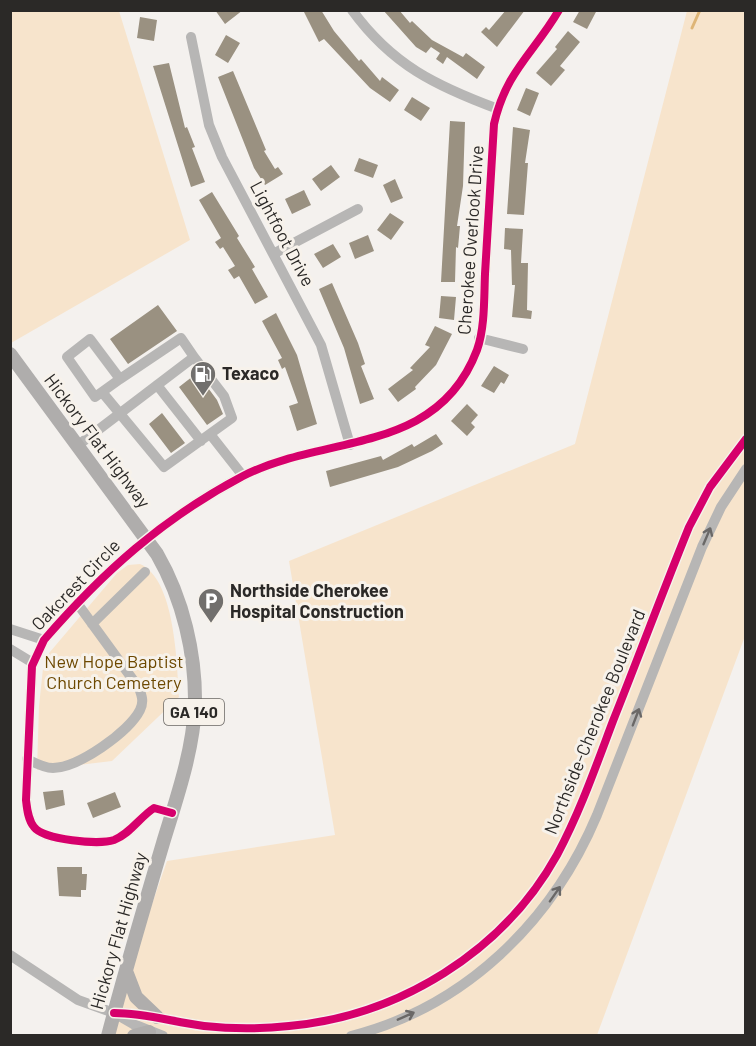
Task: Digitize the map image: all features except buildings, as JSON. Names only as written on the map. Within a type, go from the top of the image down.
[{"type":"main road","name":"Hickory Flat Highway","points":[[13,363],[146,537],[168,572],[177,595],[192,660],[195,707],[193,724],[172,813],[108,1035]]},
{"type":"main road","points":[[126,971],[136,997],[157,1017]]},
{"type":"main road","points":[[134,1035],[149,1032]]},
{"type":"street","points":[[351,10],[370,35],[418,74],[444,88],[498,109]]},
{"type":"street","name":"Cherokee Overlook Drive","points":[[146,537],[243,476],[276,462],[350,445],[404,429],[439,404],[464,373],[477,350],[479,338],[498,109],[511,76],[560,10]]},
{"type":"street","name":"Lightfoot Drive","points":[[191,37],[209,124],[222,157],[275,253],[321,345],[350,445]]},
{"type":"street","points":[[275,253],[358,210]]},
{"type":"street","points":[[102,392],[164,467],[232,418],[224,396],[181,338],[120,379],[95,397],[67,357],[90,339],[120,379]]},
{"type":"street","points":[[479,338],[523,349]]},
{"type":"street","points":[[77,446],[194,357]]},
{"type":"street","points":[[157,385],[201,441]]},
{"type":"street","points":[[210,434],[243,476]]},
{"type":"street","name":"Northside-Cherokee Boulevard","points":[[114,1013],[157,1017],[201,1025],[245,1028],[309,1024],[353,1015],[392,1001],[432,981],[468,957],[502,927],[545,874],[566,837],[689,527],[710,487],[746,439]]},
{"type":"street","name":"Northside-Cherokee Boulevard","points":[[351,1035],[402,1018],[460,986],[513,944],[555,894],[579,855],[593,825],[711,526],[746,469]]},
{"type":"street","name":"Oakcrest Circle","points":[[146,537],[102,576],[76,603],[44,640],[33,663],[27,759],[28,814],[34,827],[43,834],[102,843],[124,834],[154,808],[172,813]]},
{"type":"street","points":[[92,624],[145,572]]},
{"type":"street","points":[[27,759],[54,768],[70,764],[98,749],[117,735],[141,709],[143,698],[139,688],[76,603]]},
{"type":"street","points":[[10,629],[44,640]]},
{"type":"street","points":[[10,649],[33,663]]},
{"type":"street","points":[[10,955],[71,996],[114,1013],[149,1032],[163,1035]]},
{"type":"green space","points":[[11,10],[119,11],[190,240],[11,343]]},
{"type":"green space","points":[[687,11],[745,11],[745,636],[597,1035],[109,1036],[114,1013],[167,861],[335,835],[289,561],[575,444]]},
{"type":"green space","name":"New Hope Baptist Church Cemetery","points":[[140,564],[152,573],[161,586],[167,604],[175,644],[179,697],[112,761],[37,770],[39,706],[44,659],[117,573],[128,565]]},
{"type":"waterway","points":[[692,28],[700,10]]},
{"type":"cycle path","points":[[172,813],[154,808],[125,834],[107,841],[85,842],[60,838],[34,827],[29,818],[26,800],[32,666],[44,640],[88,592],[135,549],[214,492],[243,476],[275,463],[375,437],[407,425],[435,409],[459,384],[477,350],[484,313],[494,124],[499,106],[513,76],[559,10]]},
{"type":"cycle path","points":[[114,1013],[148,1016],[204,1026],[236,1028],[278,1027],[330,1020],[370,1009],[408,993],[444,973],[477,949],[508,921],[534,890],[557,855],[587,789],[689,527],[710,487],[746,439]]},
{"type":"place","name":"Texaco","points":[[203,397]]},
{"type":"place","name":"Northside Cherokee Hospital Construction","points":[[211,624]]}]
